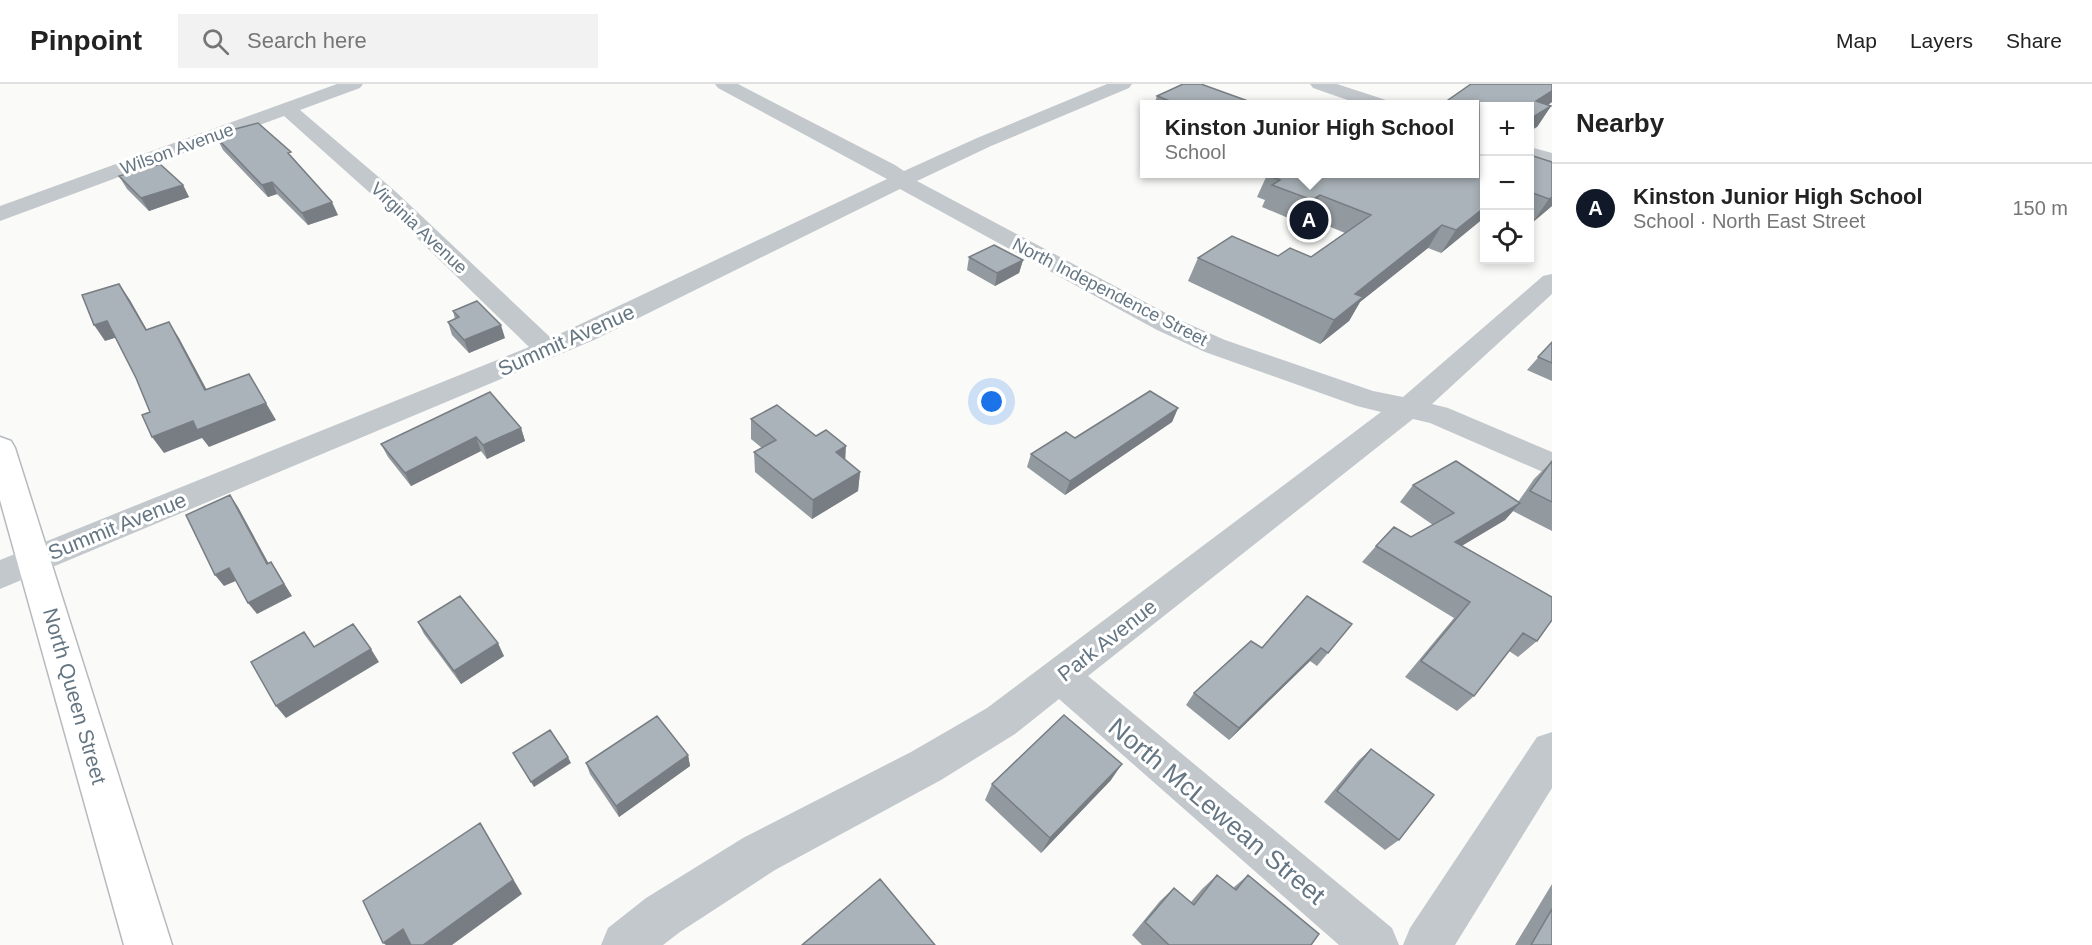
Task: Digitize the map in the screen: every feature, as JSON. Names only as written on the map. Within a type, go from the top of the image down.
[{"type":"main road","name":"North Queen Street","points":[[0,448],[18,567],[148,945]]},
{"type":"street","name":"Wilson Avenue","points":[[0,214],[354,84]]},
{"type":"street","name":"North Independence Street","points":[[724,84],[888,169],[913,189],[1166,324],[1215,346],[1367,399],[1438,415],[1552,465]]},
{"type":"street","name":"Summit Avenue","points":[[18,567],[585,334],[902,180],[984,142],[1123,84]]},
{"type":"street","points":[[1319,84],[1367,100]]},
{"type":"street","name":"Virginia Avenue","points":[[287,109],[387,195],[548,350]]},
{"type":"street","points":[[1534,154],[1552,160]]},
{"type":"street","name":"Park Avenue","points":[[625,945],[663,915],[759,854],[926,766],[991,727],[1389,420],[1408,409],[1552,281]]},
{"type":"street","name":"North McLewean Street","points":[[1060,676],[1375,945]]},
{"type":"street","points":[[1427,945],[1552,751]]},
{"type":"building","points":[[1183,84],[1201,84],[1245,100],[1167,100],[1157,96]]},
{"type":"building","points":[[1471,84],[1552,84],[1552,91],[1536,101],[1551,106],[1534,117],[1534,102],[1480,102],[1480,211],[1456,230],[1442,225],[1355,294],[1363,297],[1334,320],[1198,258],[1232,236],[1278,256],[1290,248],[1311,257],[1371,215],[1320,195],[1312,200],[1272,185],[1280,180],[1275,178],[1479,178],[1479,100],[1448,100]]},
{"type":"building","points":[[258,123],[291,152],[288,153],[332,202],[302,213],[272,182],[262,185],[217,138],[227,135],[224,132]]},
{"type":"building","points":[[1534,156],[1552,162],[1552,197],[1549,199],[1534,193]]},
{"type":"building","points":[[160,164],[183,185],[141,198],[119,176]]},
{"type":"building","points":[[994,245],[1023,260],[997,273],[969,257]]},
{"type":"building","points":[[119,284],[146,330],[169,322],[205,390],[249,374],[266,403],[197,430],[193,421],[152,437],[142,415],[150,412],[136,378],[107,321],[94,325],[82,295]]},
{"type":"building","points":[[477,301],[501,325],[464,340],[448,322],[459,317],[453,311]]},
{"type":"building","points":[[1552,342],[1552,363],[1538,357]]},
{"type":"building","points":[[1150,391],[1178,408],[1070,481],[1031,454],[1066,432],[1075,438]]},
{"type":"building","points":[[490,392],[521,428],[483,445],[476,437],[405,473],[381,444]]},
{"type":"building","points":[[777,405],[816,436],[826,430],[846,446],[836,452],[860,472],[813,500],[754,452],[776,440],[751,419]]},
{"type":"building","points":[[1456,461],[1520,503],[1455,542],[1552,597],[1552,620],[1537,641],[1523,633],[1474,696],[1421,661],[1470,602],[1376,546],[1394,527],[1411,537],[1454,513],[1413,485]]},
{"type":"building","points":[[1552,461],[1552,502],[1530,491]]},
{"type":"building","points":[[230,495],[267,564],[271,562],[284,584],[248,603],[229,568],[215,575],[186,515]]},
{"type":"building","points":[[460,596],[498,643],[454,671],[418,622]]},
{"type":"building","points":[[1307,596],[1352,624],[1328,653],[1321,648],[1239,728],[1194,693],[1251,641],[1262,648]]},
{"type":"building","points":[[353,624],[371,649],[276,706],[251,662],[304,632],[314,647]]},
{"type":"building","points":[[1064,715],[1122,764],[1050,838],[992,784]]},
{"type":"building","points":[[657,716],[688,755],[616,806],[586,763]]},
{"type":"building","points":[[550,730],[568,757],[531,782],[513,753]]},
{"type":"building","points":[[1371,749],[1434,795],[1399,840],[1337,791]]},
{"type":"building","points":[[480,823],[513,880],[423,945],[411,945],[403,929],[383,943],[363,901]]},
{"type":"building","points":[[1217,875],[1236,890],[1248,875],[1319,934],[1311,945],[1169,945],[1145,922],[1174,888],[1194,905]]},
{"type":"building","points":[[880,879],[935,945],[802,945]]},
{"type":"building","points":[[1552,909],[1552,945],[1531,945]]},
{"type":"place","name":"Kinston Junior High School","points":[[1309,220]]}]
